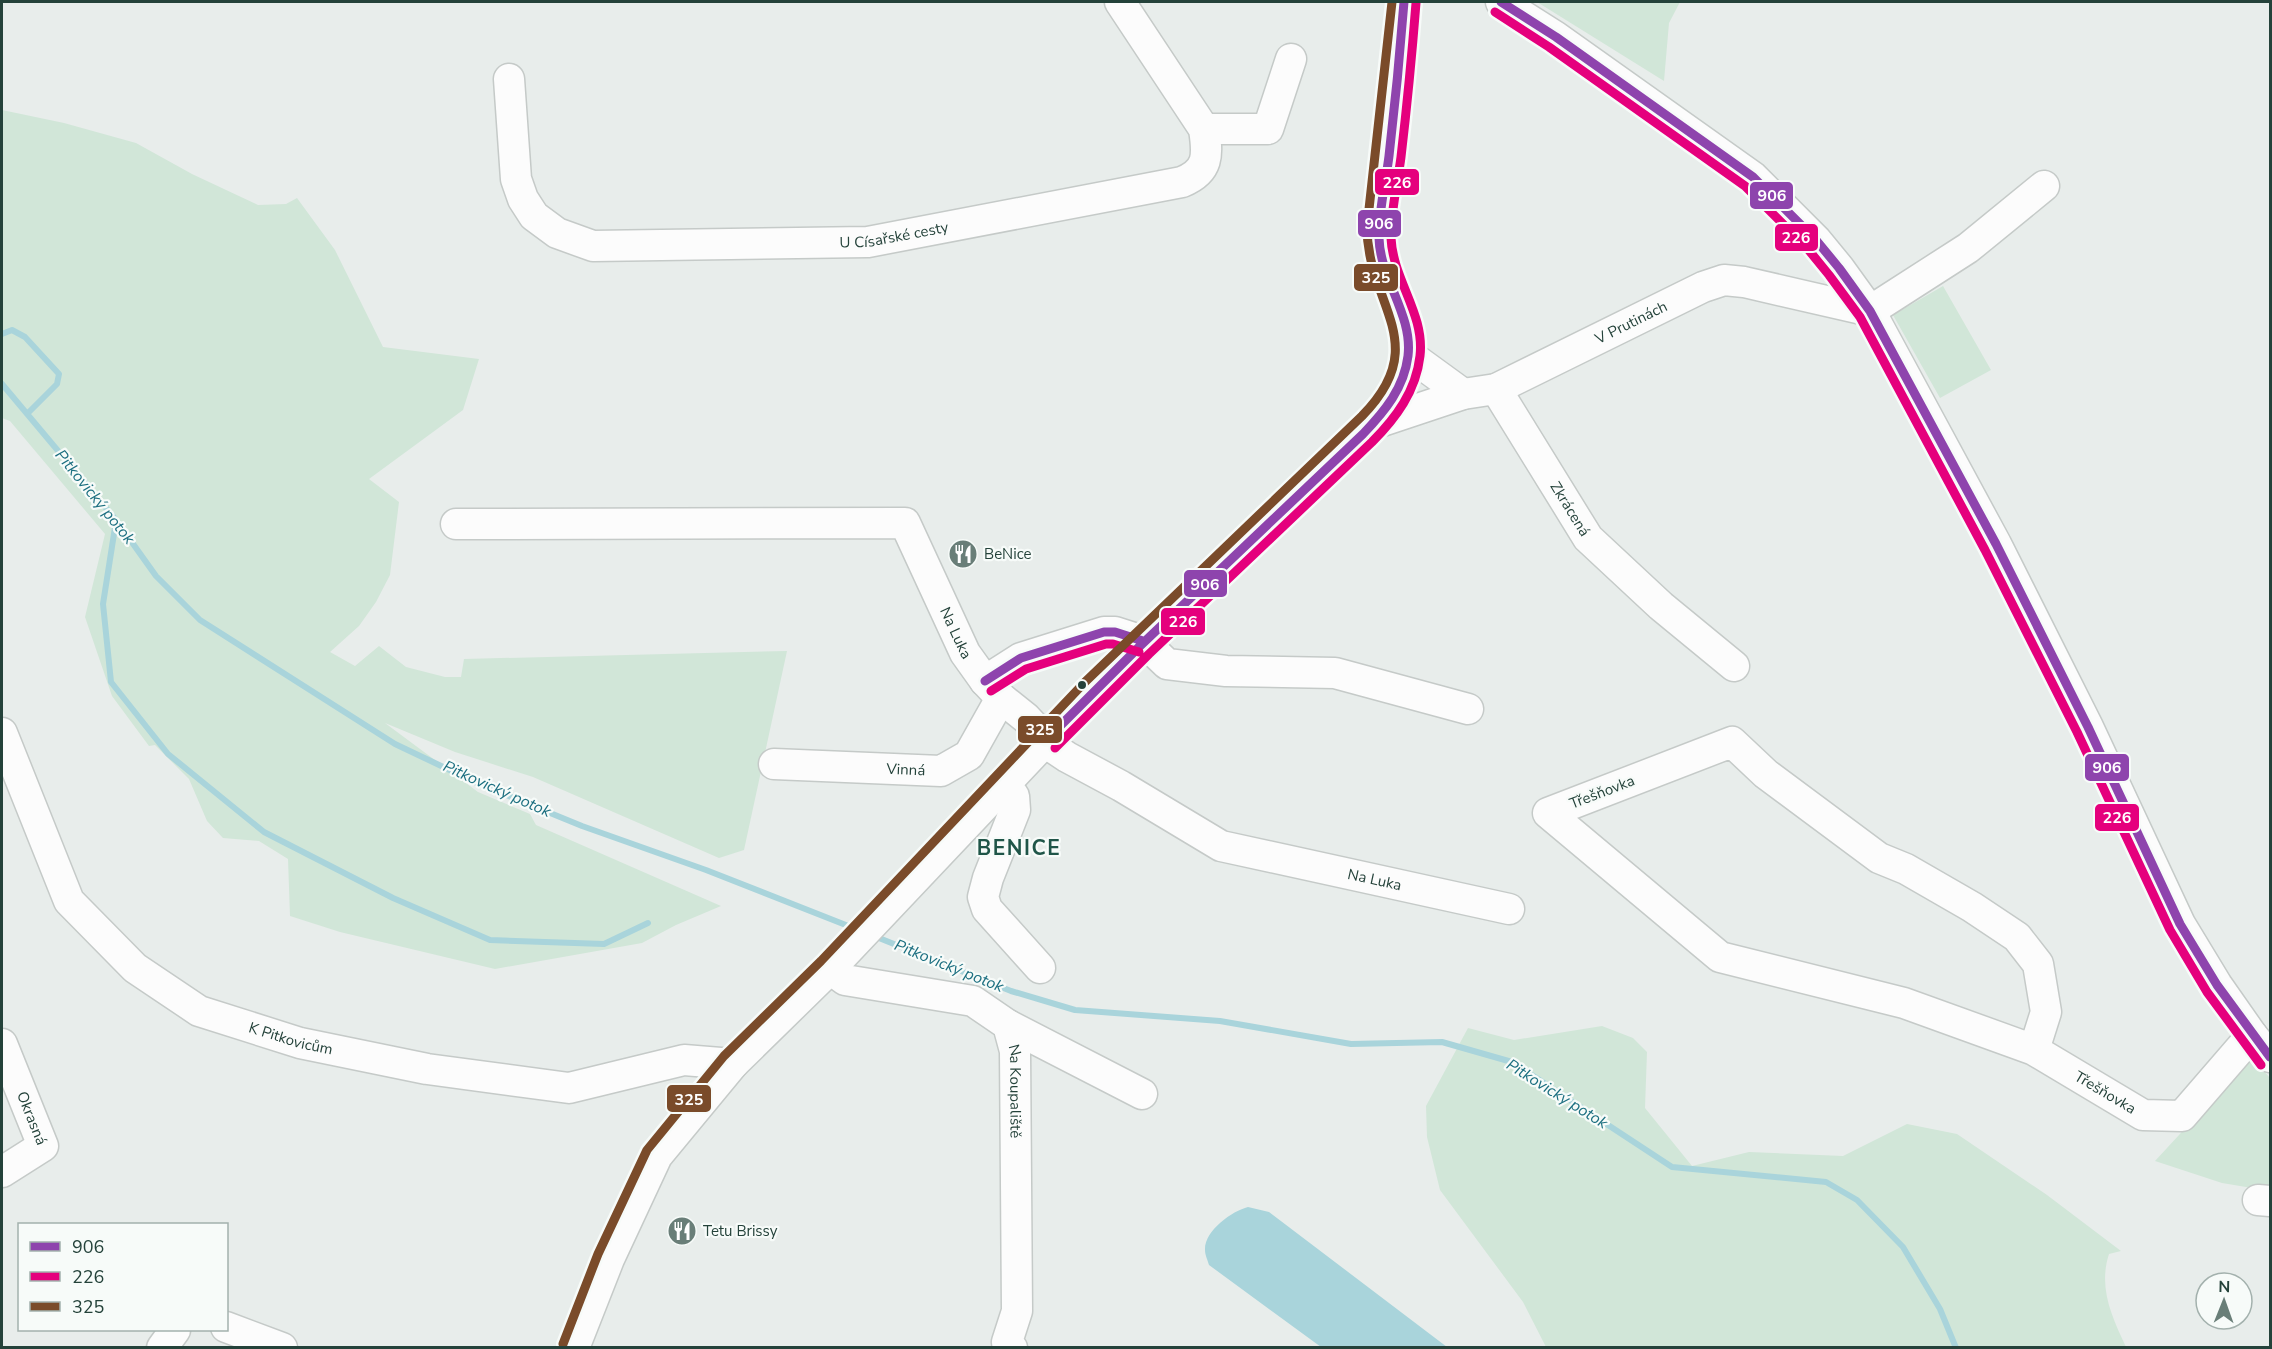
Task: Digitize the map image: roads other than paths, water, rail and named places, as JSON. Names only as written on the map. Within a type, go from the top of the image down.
[{"type":"street","points":[[1120,2],[1204,129],[1268,129],[1291,59]]},
{"type":"street","points":[[574,1347],[609,1259],[657,1156],[733,1065],[835,963],[1143,641],[1370,425],[1394,396],[1400,384],[1408,354],[1404,316],[1388,279],[1379,237],[1398,82],[1404,2]]},
{"type":"street","points":[[1501,2],[1556,37],[1753,177],[1816,240],[1839,268],[1870,312],[1932,431],[1996,544],[2088,727],[2180,924],[2217,985],[2261,1046]]},
{"type":"street","name":"U Císařské cesty","points":[[509,79],[516,179],[523,199],[534,216],[557,233],[593,246],[868,242],[1182,182],[1194,177],[1204,164],[1208,150],[1204,129]]},
{"type":"street","points":[[1870,312],[1968,248],[2044,186]]},
{"type":"street","name":"V Prutinách","points":[[1370,425],[1463,394],[1496,389],[1703,287],[1724,280],[1744,282],[1870,312]]},
{"type":"street","points":[[1408,354],[1463,394]]},
{"type":"street","name":"Zkrácená","points":[[1496,389],[1588,538],[1666,609],[1734,666]]},
{"type":"street","name":"Na Luka","points":[[456,524],[905,523],[965,653],[993,689],[1026,718],[1055,749],[1067,757],[1121,786],[1221,846],[1509,909]]},
{"type":"street","points":[[993,689],[1021,658],[1104,632],[1115,632],[1143,641],[1167,664],[1226,671],[1335,673],[1468,709]]},
{"type":"street","name":"Vinná","points":[[774,764],[941,771],[969,755],[993,689]]},
{"type":"street","name":"K Pitkovicům","points":[[2,733],[69,901],[135,968],[199,1011],[300,1043],[427,1069],[569,1088],[684,1060],[733,1065]]},
{"type":"street","name":"Třešňovka","points":[[2034,1050],[2046,1012],[2038,964],[2017,937],[1972,907],[1906,869],[1879,858],[1766,774],[1732,742],[1548,813],[1720,957],[1904,1003],[2034,1050],[2143,1115],[2182,1116],[2261,1046]]},
{"type":"street","points":[[1004,784],[1014,796],[1015,810],[988,878],[983,897],[987,909],[1040,968]]},
{"type":"street","name":"Na Koupaliště","points":[[835,963],[845,980],[973,1000],[1008,1025],[1015,1051],[1017,1311],[1007,1342],[1012,1347]]},
{"type":"street","points":[[1008,1025],[1142,1094]]},
{"type":"street","name":"Okrasná","points":[[2,1044],[43,1146],[2,1172]]},
{"type":"street","points":[[228,1328],[282,1347]]},
{"type":"street","points":[[162,1347],[174,1331]]},
{"type":"water","points":[[1248,1207],[1269,1212],[1447,1347],[1321,1347],[1209,1265],[1205,1250],[1209,1236],[1227,1217]]},
{"type":"waterway","points":[[2,334],[12,330],[25,337],[59,374],[57,384],[27,414]]},
{"type":"waterway","name":"Pitkovický potok","points":[[2,384],[116,520],[156,576],[200,620],[395,744],[477,783],[582,826],[706,870],[856,929]]},
{"type":"waterway","points":[[116,521],[103,604],[111,682],[168,754],[264,832],[393,898],[490,940],[604,944],[648,923]]},
{"type":"waterway","name":"Pitkovický potok","points":[[874,936],[1011,991],[1075,1010],[1220,1021],[1351,1044],[1442,1042],[1512,1062],[1672,1167],[1826,1182],[1857,1200],[1903,1247],[1940,1309],[1956,1348]]},
{"type":"place","name":"BeNice","points":[[963,554]]},
{"type":"place","name":"Tetu Brissy","points":[[682,1231]]},
{"type":"district","name":"BENICE","points":[[1019,848]]}]
